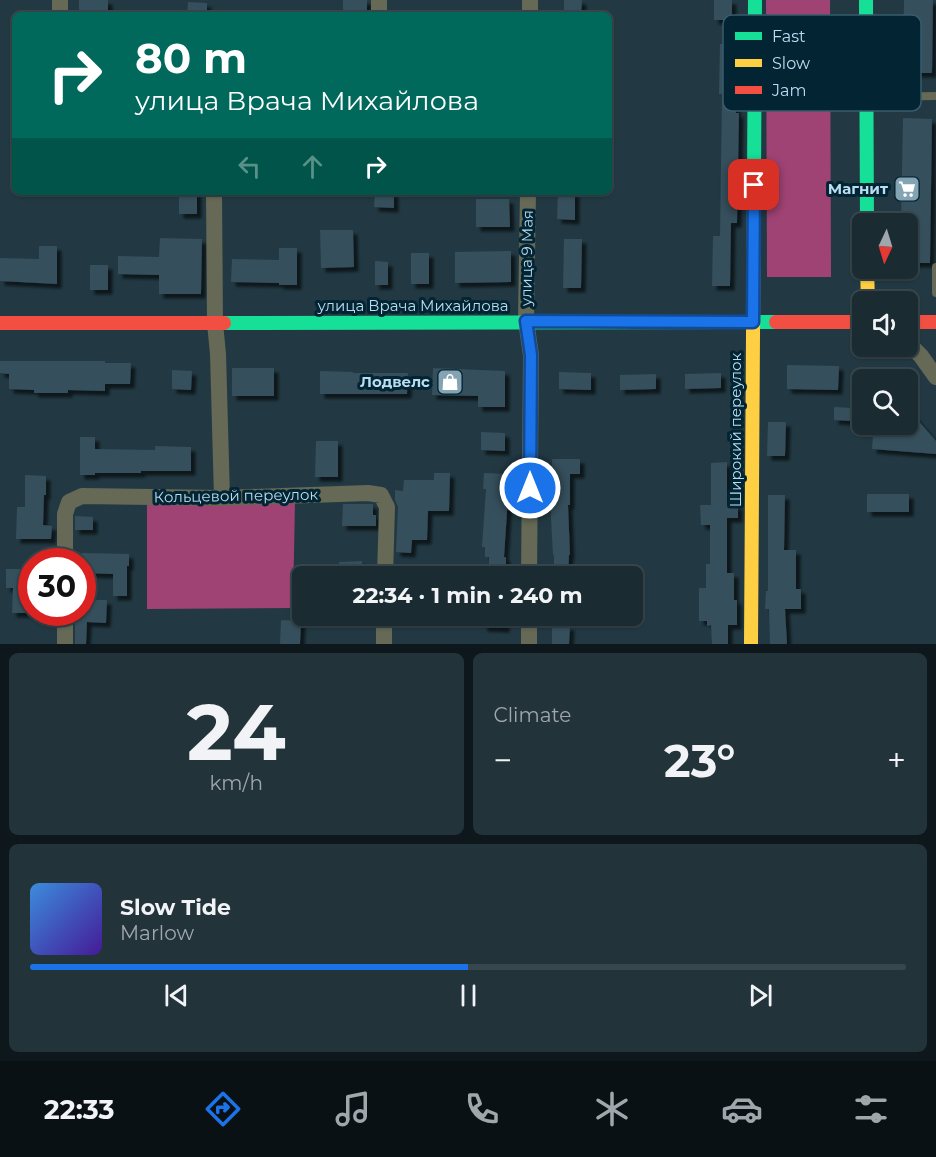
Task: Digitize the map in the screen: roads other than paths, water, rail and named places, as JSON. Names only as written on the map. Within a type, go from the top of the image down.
[{"type":"main road","name":"Широкий переулок","points":[[754,0],[754,15]]},
{"type":"main road","name":"Широкий переулок","points":[[751,644],[754,111]]},
{"type":"main road","points":[[866,111],[867,213]]},
{"type":"main road","name":"улица Врача Михайлова","points":[[0,323],[852,322]]},
{"type":"main road","points":[[918,322],[936,322]]},
{"type":"street","points":[[214,195],[215,323],[222,498]]},
{"type":"street","name":"улица 9 Мая","points":[[528,195],[526,321],[531,355],[530,566]]},
{"type":"street","points":[[918,353],[936,377]]},
{"type":"street","name":"Кольцевой переулок","points":[[65,548],[65,514],[69,502],[82,496],[222,498],[368,493],[381,495],[387,507],[385,566]]},
{"type":"street","points":[[65,626],[65,644]]},
{"type":"street","points":[[384,626],[384,644]]},
{"type":"street","points":[[529,626],[529,644]]},
{"type":"lane","points":[[921,96],[936,96]]},
{"type":"lane","points":[[936,267],[936,293]]},
{"type":"place","name":"Магнит","points":[[907,189]]},
{"type":"place","name":"Лодвелс","points":[[450,382]]}]
